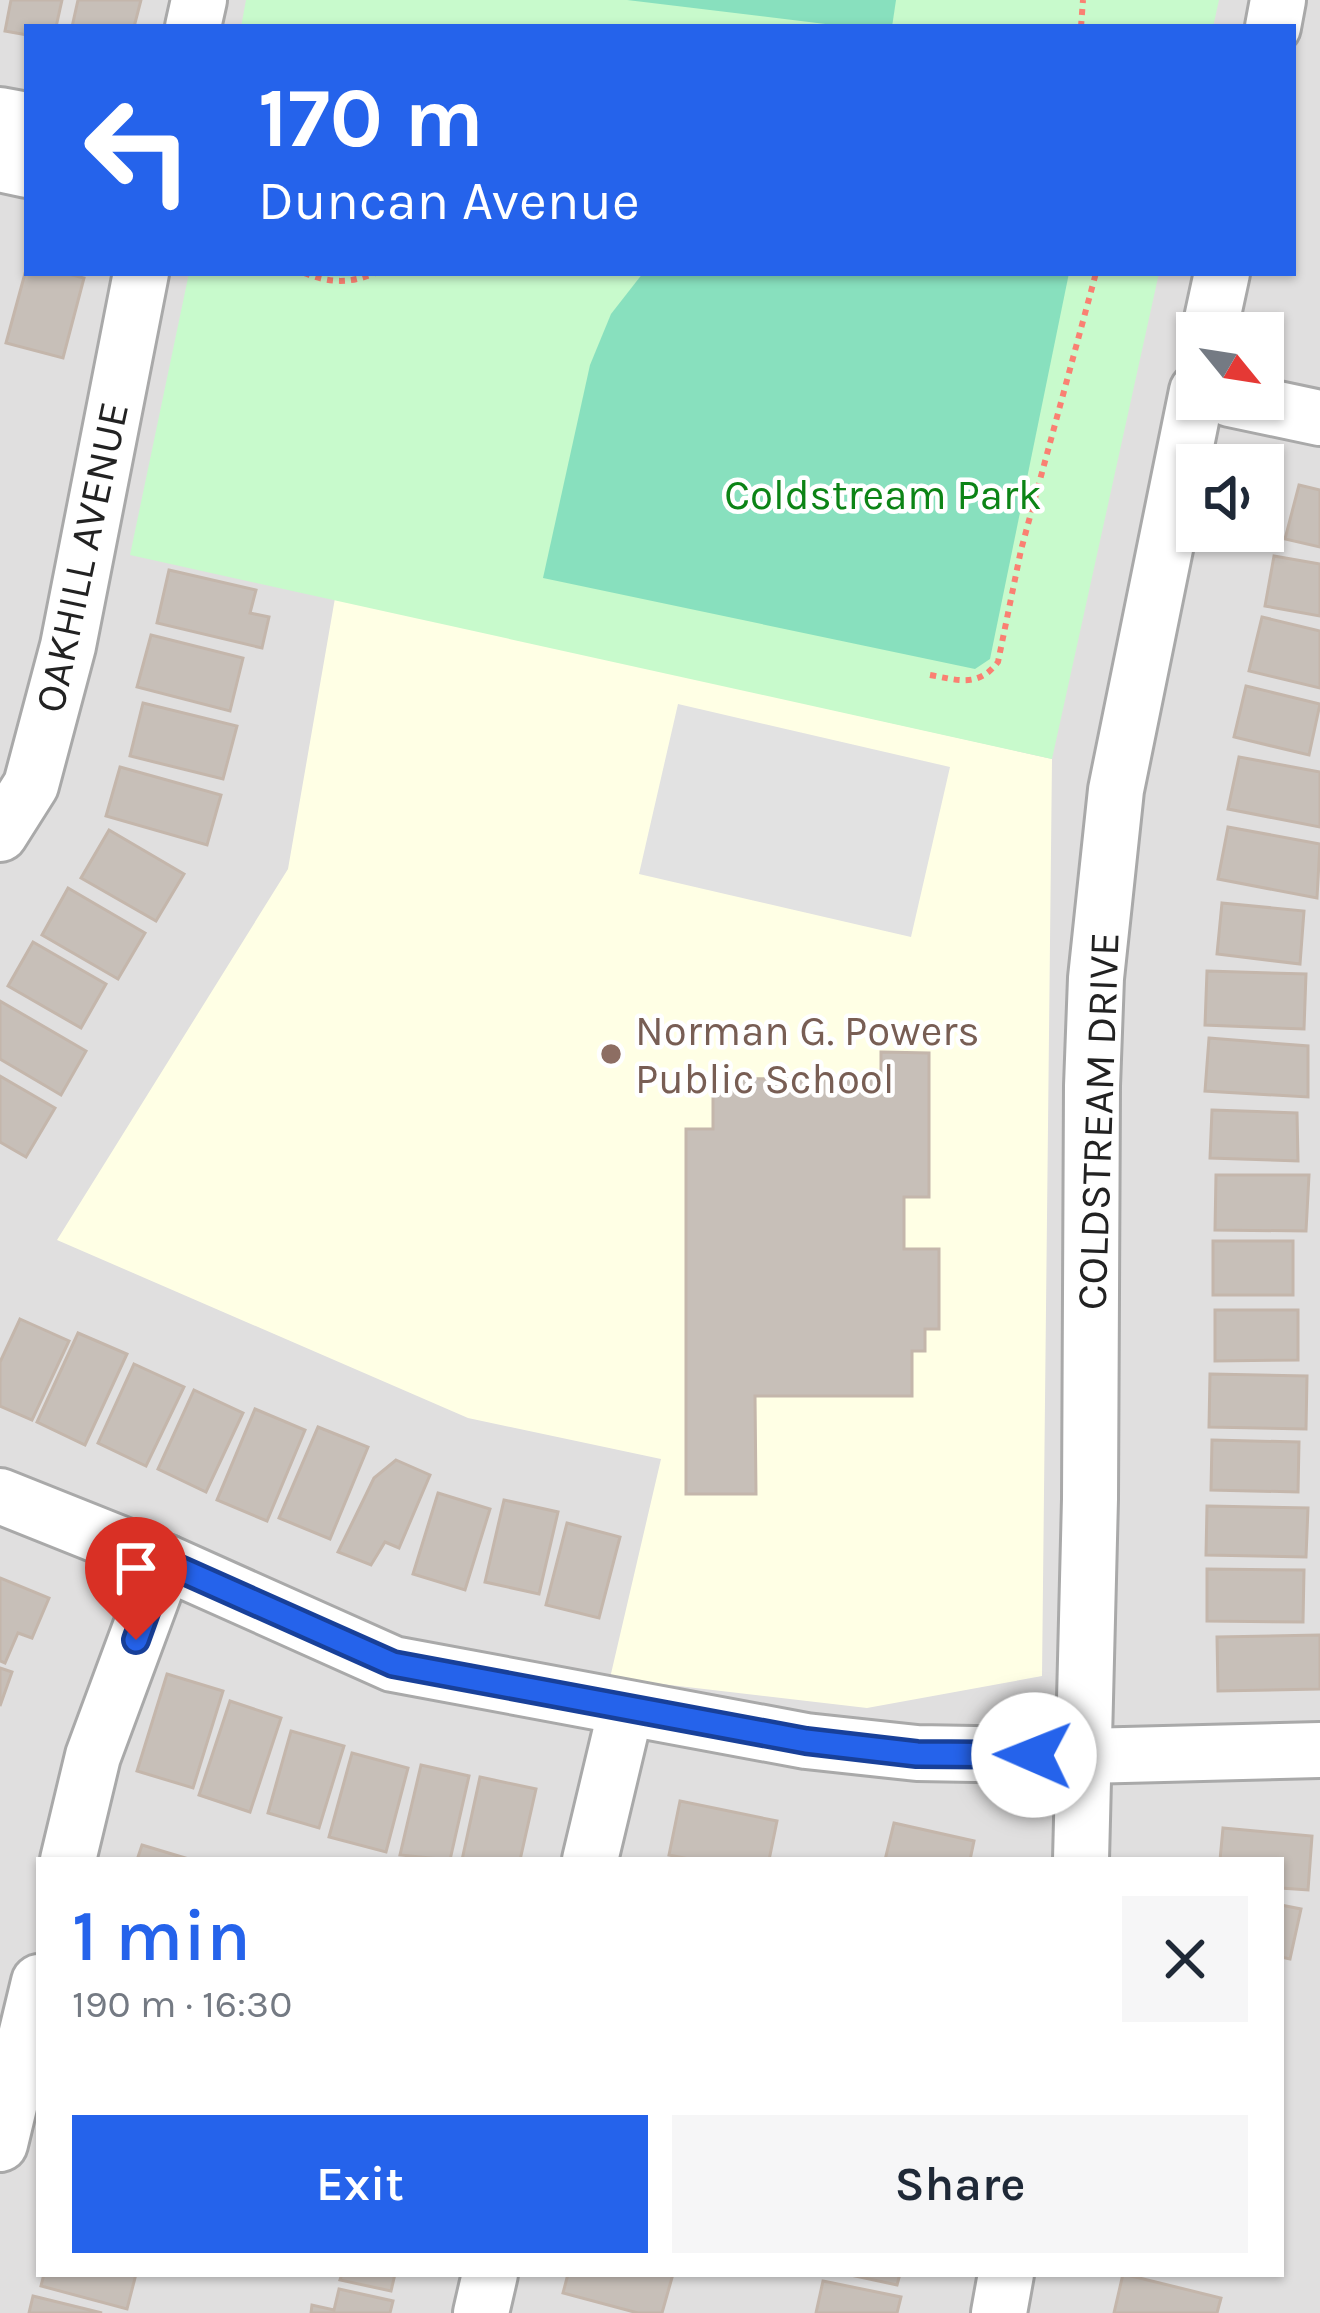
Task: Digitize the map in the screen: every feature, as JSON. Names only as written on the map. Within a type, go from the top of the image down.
[{"type":"street","name":"OAKHILL AVENUE","points":[[0,834],[31,785],[68,646],[140,276]]},
{"type":"street","points":[[1214,312],[1221,276]]},
{"type":"street","points":[[1284,410],[1320,418]]},
{"type":"street","name":"COLDSTREAM DRIVE","points":[[1081,1857],[1096,978],[1116,790],[1191,420]]},
{"type":"street","points":[[0,1496],[164,1562],[393,1664],[806,1741],[917,1754],[1085,1756],[1320,1750]]},
{"type":"street","points":[[69,1857],[93,1756],[164,1562]]},
{"type":"street","points":[[591,1857],[626,1708]]},
{"type":"street","points":[[0,2144],[36,1994]]},
{"type":"street","points":[[481,2313],[489,2277]]},
{"type":"street","points":[[999,2313],[1005,2277]]},
{"type":"path","points":[[313,276],[351,282],[367,276]]},
{"type":"path","points":[[930,675],[971,682],[988,675],[998,662],[1021,550],[1095,276]]},
{"type":"shaded area","points":[[0,0],[1320,0],[1320,2313],[0,2313]]},
{"type":"shaded area","name":"Norman G. Powers Public School","points":[[335,598],[1052,759],[1042,1676],[867,1708],[610,1678],[661,1459],[468,1418],[57,1240],[288,869]]},
{"type":"shaded area","points":[[678,704],[950,767],[911,937],[639,874]]},
{"type":"green space","points":[[246,0],[1219,0],[1214,24],[242,24]]},
{"type":"green space","points":[[627,0],[896,0],[892,24],[825,24]]},
{"type":"green space","name":"Coldstream Park","points":[[188,276],[1158,276],[1052,759],[130,555]]},
{"type":"green space","points":[[641,276],[1068,276],[990,659],[975,669],[543,578],[590,365],[611,314]]},
{"type":"building","points":[[11,0],[62,0],[57,24],[24,24],[24,34],[5,31]]},
{"type":"building","points":[[78,0],[141,0],[135,24],[73,24]]},
{"type":"building","points":[[24,276],[84,278],[63,358],[6,343]]},
{"type":"building","points":[[1299,485],[1320,490],[1320,547],[1285,539]]},
{"type":"building","points":[[1274,556],[1320,564],[1320,616],[1265,606]]},
{"type":"building","points":[[169,570],[256,590],[250,613],[269,617],[262,648],[157,623]]},
{"type":"building","points":[[1262,617],[1320,631],[1320,688],[1249,671]]},
{"type":"building","points":[[151,635],[243,658],[230,711],[137,687]]},
{"type":"building","points":[[1246,686],[1320,704],[1309,755],[1234,737]]},
{"type":"building","points":[[143,703],[237,726],[223,779],[130,756]]},
{"type":"building","points":[[1239,757],[1320,772],[1320,827],[1228,809]]},
{"type":"building","points":[[120,767],[221,795],[207,845],[106,816]]},
{"type":"building","points":[[1228,827],[1320,844],[1317,898],[1218,879]]},
{"type":"building","points":[[109,830],[184,874],[156,921],[81,878]]},
{"type":"building","points":[[68,888],[145,933],[118,979],[42,935]]},
{"type":"building","points":[[1222,903],[1304,911],[1300,964],[1217,954]]},
{"type":"building","points":[[33,942],[106,984],[81,1028],[8,986]]},
{"type":"building","points":[[1207,971],[1306,974],[1304,1029],[1205,1025]]},
{"type":"building","points":[[0,1001],[86,1051],[61,1095],[0,1059]]},
{"type":"building","points":[[1209,1038],[1308,1046],[1308,1097],[1205,1091]]},
{"type":"building","points":[[881,1052],[929,1053],[929,1197],[904,1197],[904,1249],[939,1249],[939,1329],[925,1329],[925,1351],[912,1351],[912,1396],[755,1396],[756,1494],[686,1494],[686,1129],[713,1129],[713,1079],[881,1078]]},
{"type":"building","points":[[0,1076],[55,1108],[26,1157],[0,1142]]},
{"type":"building","points":[[1212,1110],[1297,1113],[1298,1161],[1210,1158]]},
{"type":"building","points":[[1216,1175],[1309,1175],[1306,1231],[1215,1230]]},
{"type":"building","points":[[1213,1241],[1293,1241],[1293,1295],[1213,1295]]},
{"type":"building","points":[[1215,1310],[1298,1310],[1298,1360],[1215,1361]]},
{"type":"building","points":[[20,1319],[69,1341],[32,1420],[0,1406],[0,1362]]},
{"type":"building","points":[[78,1333],[127,1354],[85,1445],[37,1422]]},
{"type":"building","points":[[134,1364],[184,1387],[146,1466],[98,1443]]},
{"type":"building","points":[[1210,1374],[1307,1376],[1306,1429],[1209,1427]]},
{"type":"building","points":[[194,1390],[243,1413],[206,1492],[158,1469]]},
{"type":"building","points":[[255,1409],[305,1430],[267,1521],[217,1500]]},
{"type":"building","points":[[318,1427],[368,1447],[330,1539],[279,1518]]},
{"type":"building","points":[[1212,1440],[1299,1442],[1298,1492],[1211,1490]]},
{"type":"building","points":[[396,1460],[430,1475],[399,1548],[385,1542],[371,1565],[338,1552],[374,1478]]},
{"type":"building","points":[[438,1493],[490,1509],[465,1590],[413,1574]]},
{"type":"building","points":[[504,1500],[558,1512],[539,1594],[485,1582]]},
{"type":"building","points":[[1207,1506],[1308,1508],[1306,1557],[1206,1555]]},
{"type":"building","points":[[567,1523],[620,1537],[599,1618],[546,1605]]},
{"type":"building","points":[[1207,1569],[1304,1570],[1303,1622],[1207,1621]]},
{"type":"building","points":[[0,1578],[49,1598],[32,1638],[18,1633],[5,1663],[0,1661]]},
{"type":"building","points":[[1320,1635],[1320,1689],[1218,1691],[1217,1637]]},
{"type":"building","points":[[0,1668],[12,1672],[0,1706]]},
{"type":"building","points":[[167,1674],[223,1691],[193,1788],[137,1771]]},
{"type":"building","points":[[230,1701],[281,1718],[250,1812],[199,1795]]},
{"type":"building","points":[[291,1731],[344,1746],[319,1828],[268,1813]]},
{"type":"building","points":[[352,1753],[408,1768],[386,1852],[329,1837]]},
{"type":"building","points":[[421,1765],[469,1776],[451,1857],[400,1855]]},
{"type":"building","points":[[480,1777],[536,1789],[521,1857],[463,1857]]},
{"type":"building","points":[[680,1801],[777,1821],[770,1857],[669,1855]]},
{"type":"building","points":[[894,1823],[974,1841],[971,1857],[886,1857]]},
{"type":"building","points":[[1223,1828],[1312,1836],[1308,1890],[1284,1888],[1284,1857],[1220,1857]]},
{"type":"building","points":[[142,1845],[182,1857],[138,1857]]},
{"type":"building","points":[[1284,1906],[1301,1909],[1290,1959],[1284,1958]]},
{"type":"building","points":[[43,2277],[135,2277],[127,2309],[41,2286]]},
{"type":"building","points":[[341,2277],[394,2277],[391,2291]]},
{"type":"building","points":[[567,2277],[672,2277],[662,2313],[638,2313],[563,2293]]},
{"type":"building","points":[[860,2277],[899,2277],[897,2285]]},
{"type":"building","points":[[1122,2277],[1221,2298],[1217,2313],[1114,2313]]},
{"type":"building","points":[[823,2281],[901,2297],[897,2313],[816,2313]]},
{"type":"building","points":[[339,2289],[393,2301],[390,2313],[311,2313],[312,2305],[334,2310]]},
{"type":"building","points":[[33,2296],[102,2313],[29,2313]]},
{"type":"place","name":"Norman G. Powers Public School","points":[[611,1054]]},
{"type":"route","points":[[136,1640],[164,1562],[393,1664],[806,1741],[917,1754],[1034,1755]]}]
